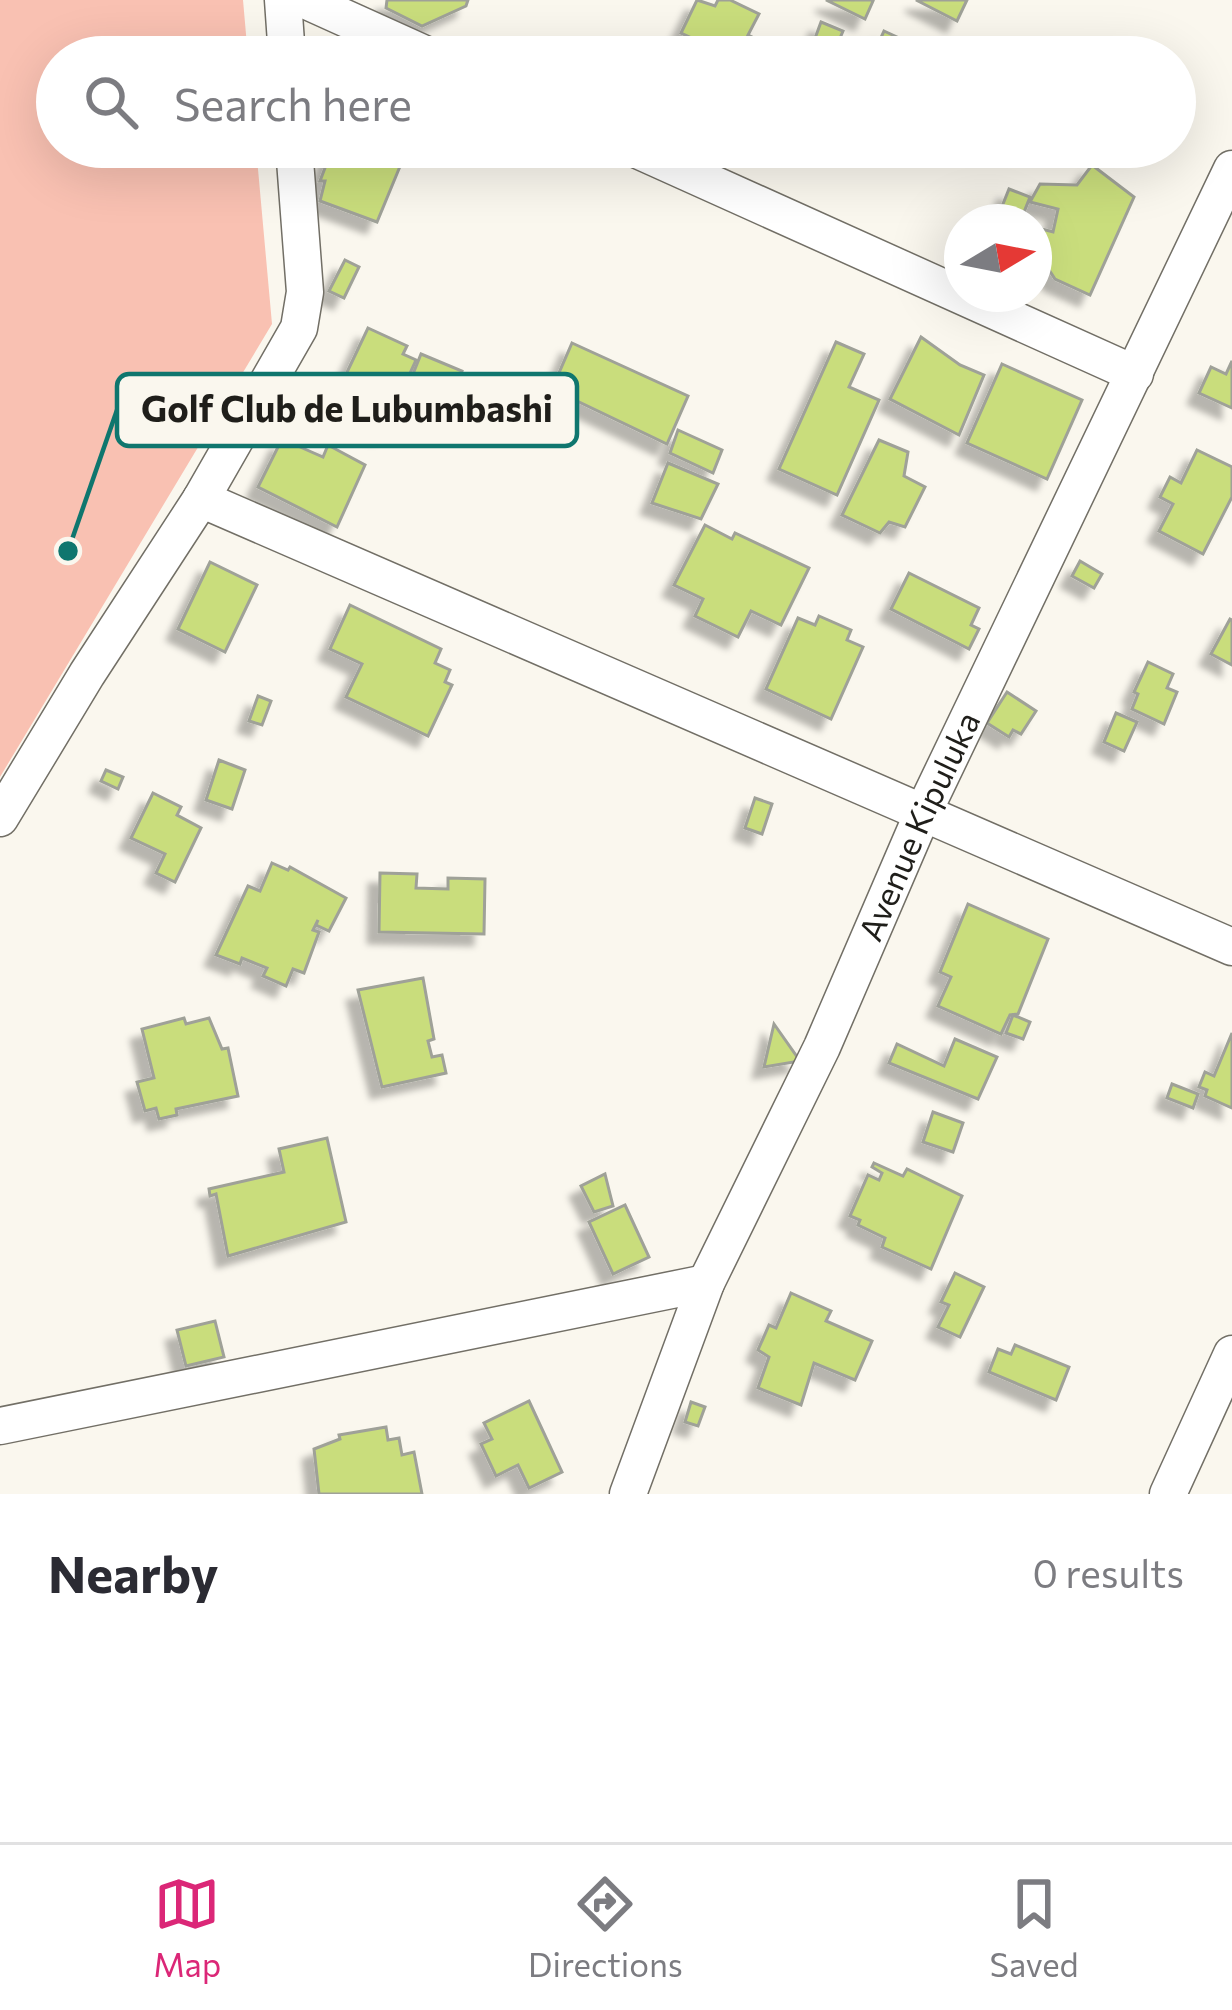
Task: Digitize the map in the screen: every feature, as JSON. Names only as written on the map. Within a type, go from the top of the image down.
[{"type":"street","points":[[283,0],[286,36]]},
{"type":"street","points":[[305,0],[385,36]]},
{"type":"street","points":[[0,818],[201,499],[298,328],[304,310],[295,168]]},
{"type":"street","points":[[678,168],[1135,374]]},
{"type":"street","name":"Avenue Kipuluka","points":[[628,1494],[706,1283],[822,1047],[922,815],[1232,169]]},
{"type":"street","points":[[201,499],[1232,947]]},
{"type":"street","points":[[0,1426],[706,1283]]},
{"type":"street","points":[[1168,1494],[1232,1354]]},
{"type":"shaded area","points":[[0,0],[243,0],[246,36],[36,36],[36,168],[258,168],[272,324],[0,777]]},
{"type":"building","points":[[387,0],[468,0],[466,6],[422,26],[386,8]]},
{"type":"building","points":[[697,0],[715,6],[718,0],[730,0],[759,14],[750,36],[681,33]]},
{"type":"building","points":[[826,0],[871,0],[873,1],[865,19]]},
{"type":"building","points":[[916,0],[967,0],[957,21]]},
{"type":"building","points":[[821,22],[843,31],[841,36],[816,36]]},
{"type":"building","points":[[325,168],[399,168],[377,222],[320,201],[325,181],[320,181]]},
{"type":"building","points":[[1090,168],[1096,168],[1134,197],[1090,295],[1052,274],[1052,232],[1058,209],[1030,202],[1040,184],[1077,185]]},
{"type":"building","points":[[1009,189],[1030,197],[1027,204],[1003,204]]},
{"type":"building","points":[[345,260],[359,267],[344,298],[329,291]]},
{"type":"building","points":[[368,328],[407,346],[403,354],[416,360],[383,432],[330,408]]},
{"type":"building","points":[[921,337],[960,365],[984,375],[959,435],[890,399]]},
{"type":"building","points":[[836,342],[864,354],[849,387],[879,400],[837,495],[779,469]]},
{"type":"building","points":[[572,343],[688,396],[667,444],[552,389]]},
{"type":"building","points":[[421,354],[462,371],[452,397],[411,379]]},
{"type":"building","points":[[1232,361],[1232,408],[1199,393],[1211,367],[1226,374]]},
{"type":"building","points":[[1002,364],[1082,400],[1047,479],[967,443]]},
{"type":"building","points":[[678,430],[722,450],[713,473],[670,453]]},
{"type":"building","points":[[282,439],[323,457],[328,445],[365,465],[337,527],[258,487]]},
{"type":"building","points":[[879,440],[908,452],[904,476],[925,487],[905,527],[889,522],[880,533],[842,515]]},
{"type":"building","points":[[1197,450],[1232,467],[1232,497],[1203,554],[1159,531],[1173,504],[1160,497],[1170,477],[1181,483]]},
{"type":"building","points":[[668,463],[718,484],[701,519],[652,503]]},
{"type":"building","points":[[705,525],[732,539],[735,533],[809,568],[781,625],[751,611],[738,637],[695,616],[703,599],[674,585]]},
{"type":"building","points":[[1080,561],[1102,574],[1094,588],[1072,576]]},
{"type":"building","points":[[210,562],[257,585],[225,652],[178,629]]},
{"type":"building","points":[[909,573],[979,608],[971,625],[979,629],[969,649],[891,609]]},
{"type":"building","points":[[350,605],[441,649],[435,663],[450,670],[445,682],[452,685],[428,736],[346,697],[362,664],[330,649]]},
{"type":"building","points":[[819,616],[851,630],[847,640],[863,647],[831,719],[766,689],[798,618],[815,625]]},
{"type":"building","points":[[1232,620],[1232,665],[1211,654]]},
{"type":"building","points":[[1148,662],[1173,674],[1167,688],[1177,692],[1164,724],[1132,709]]},
{"type":"building","points":[[1007,692],[1036,711],[1021,734],[1013,730],[1009,737],[987,723]]},
{"type":"building","points":[[258,696],[271,701],[262,725],[249,721]]},
{"type":"building","points":[[1116,713],[1137,722],[1124,751],[1104,742]]},
{"type":"building","points":[[219,760],[245,770],[232,809],[206,800]]},
{"type":"building","points":[[106,770],[123,777],[118,789],[101,781]]},
{"type":"building","points":[[153,793],[181,807],[177,815],[201,828],[175,882],[156,873],[165,854],[131,838]]},
{"type":"building","points":[[755,798],[772,804],[762,834],[745,828]]},
{"type":"building","points":[[272,863],[290,867],[346,898],[329,931],[316,925],[318,920],[313,930],[319,932],[304,973],[293,969],[286,986],[263,976],[267,968],[216,955],[248,886],[260,891]]},
{"type":"building","points":[[380,873],[417,874],[416,888],[448,889],[448,878],[485,879],[484,934],[379,932]]},
{"type":"building","points":[[968,904],[1048,939],[1018,1014],[1010,1015],[1001,1034],[938,1006],[951,977],[940,972]]},
{"type":"building","points":[[423,978],[434,1039],[428,1041],[432,1057],[442,1055],[446,1073],[382,1087],[358,990]]},
{"type":"building","points":[[1013,1015],[1030,1022],[1023,1039],[1006,1033]]},
{"type":"building","points":[[184,1018],[186,1024],[209,1018],[222,1049],[228,1048],[238,1096],[176,1109],[177,1115],[159,1119],[156,1108],[145,1111],[137,1082],[154,1078],[142,1029]]},
{"type":"building","points":[[774,1024],[800,1061],[764,1067]]},
{"type":"building","points":[[1232,1033],[1232,1108],[1205,1096],[1207,1090],[1199,1087],[1205,1072],[1214,1076]]},
{"type":"building","points":[[955,1039],[997,1057],[978,1099],[889,1063],[897,1044],[944,1066]]},
{"type":"building","points":[[1172,1084],[1198,1094],[1193,1108],[1167,1098]]},
{"type":"building","points":[[933,1112],[963,1123],[953,1152],[923,1142]]},
{"type":"building","points":[[327,1138],[346,1222],[228,1256],[216,1194],[210,1196],[209,1189],[284,1172],[279,1149]]},
{"type":"building","points":[[874,1163],[903,1176],[907,1169],[962,1196],[931,1269],[882,1247],[885,1238],[850,1216],[868,1175],[879,1180],[882,1173],[872,1167]]},
{"type":"building","points":[[605,1174],[613,1206],[594,1212],[581,1186]]},
{"type":"building","points":[[625,1205],[649,1257],[613,1274],[589,1222]]},
{"type":"building","points":[[955,1273],[984,1287],[960,1337],[938,1327],[949,1305],[941,1302]]},
{"type":"building","points":[[791,1293],[831,1311],[826,1321],[872,1341],[855,1380],[814,1363],[801,1405],[758,1388],[769,1357],[758,1350],[769,1325],[776,1328]]},
{"type":"building","points":[[215,1321],[224,1357],[186,1366],[177,1330]]},
{"type":"building","points":[[1015,1345],[1069,1367],[1056,1400],[989,1372],[998,1349],[1011,1354]]},
{"type":"building","points":[[529,1401],[562,1472],[529,1488],[518,1465],[496,1476],[481,1444],[492,1439],[484,1423]]},
{"type":"building","points":[[691,1402],[705,1407],[698,1426],[685,1422]]},
{"type":"building","points":[[386,1427],[388,1440],[399,1438],[402,1455],[414,1452],[422,1494],[319,1494],[314,1449],[340,1439],[339,1435]]},
{"type":"place","name":"Golf Club de Lubumbashi","points":[[68,551]]}]
